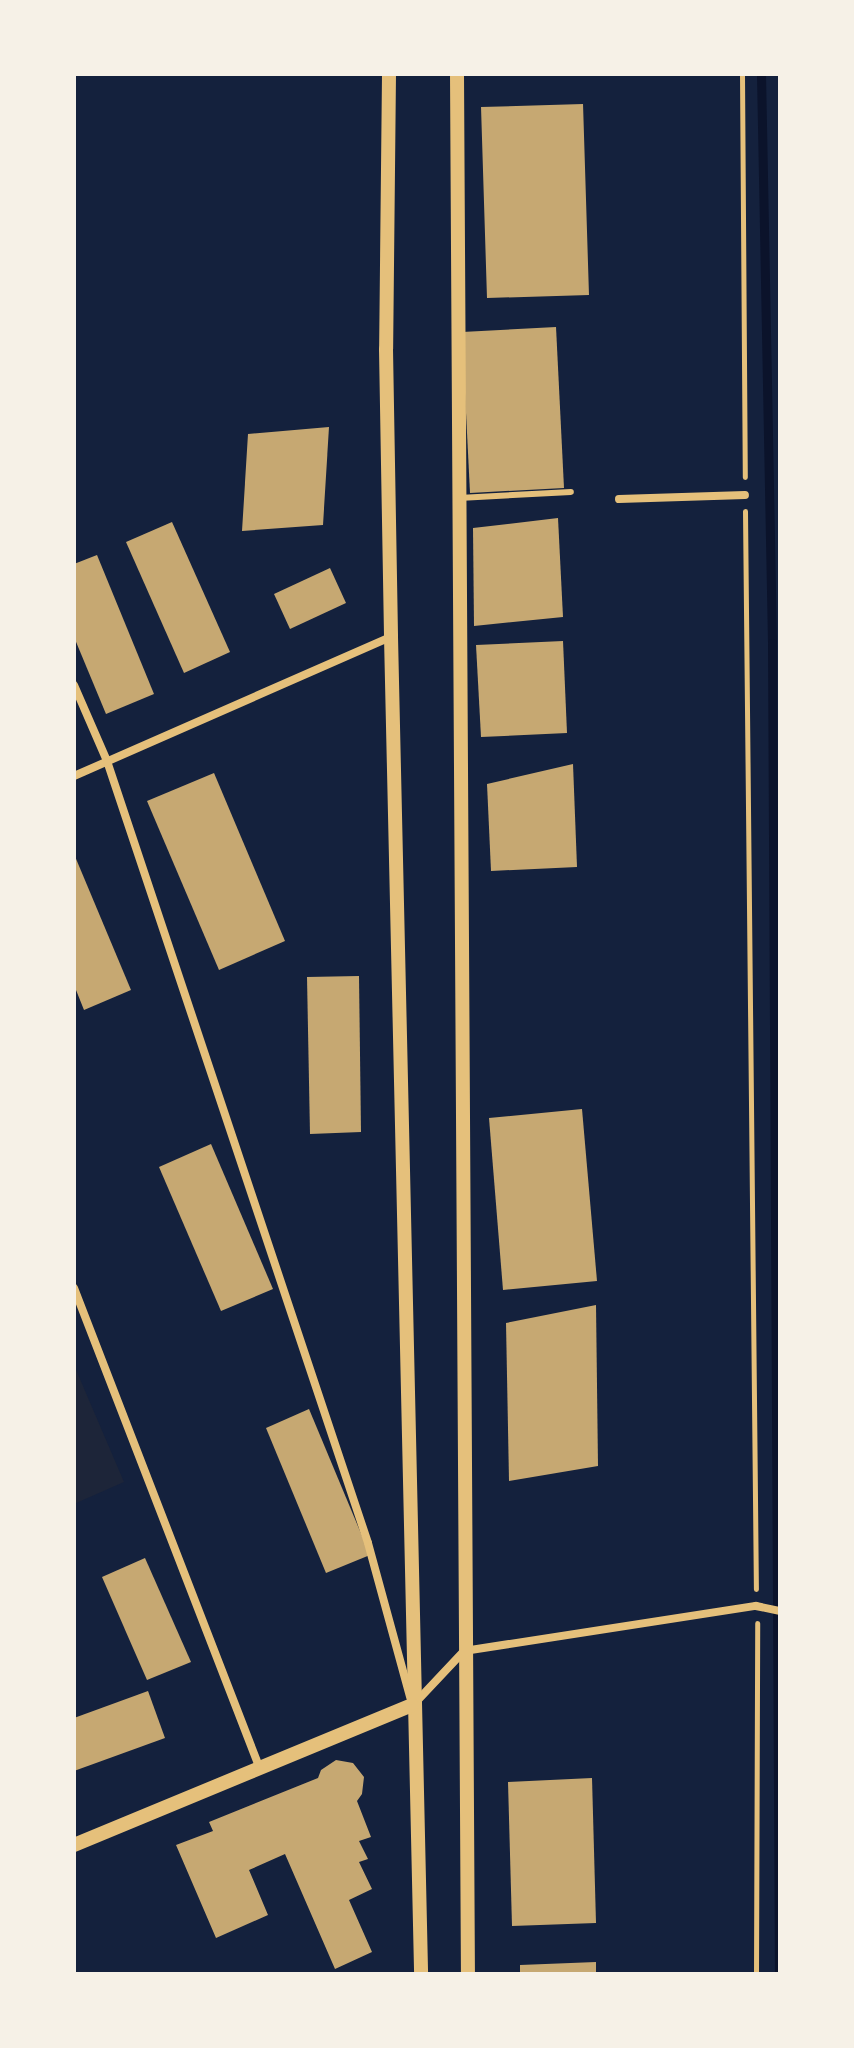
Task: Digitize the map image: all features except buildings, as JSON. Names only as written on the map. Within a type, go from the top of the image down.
[{"type":"street","points":[[389,74],[386,349],[412,1705],[421,1974]]},
{"type":"street","points":[[457,74],[468,1974]]},
{"type":"street","points":[[619,499],[745,495]]},
{"type":"street","points":[[74,776],[391,637]]},
{"type":"street","points":[[74,685],[107,761],[368,1543],[412,1705]]},
{"type":"street","points":[[74,1288],[260,1770]]},
{"type":"street","points":[[74,1845],[412,1705],[464,1651],[756,1606],[780,1611]]},
{"type":"lane","points":[[459,498],[571,492]]},
{"type":"path","points":[[742,74],[756,1606],[756,1974]]},
{"type":"shaded area","points":[[74,1365],[124,1482],[74,1504]]},
{"type":"waterway","points":[[761,74],[772,643],[779,1974]]}]
